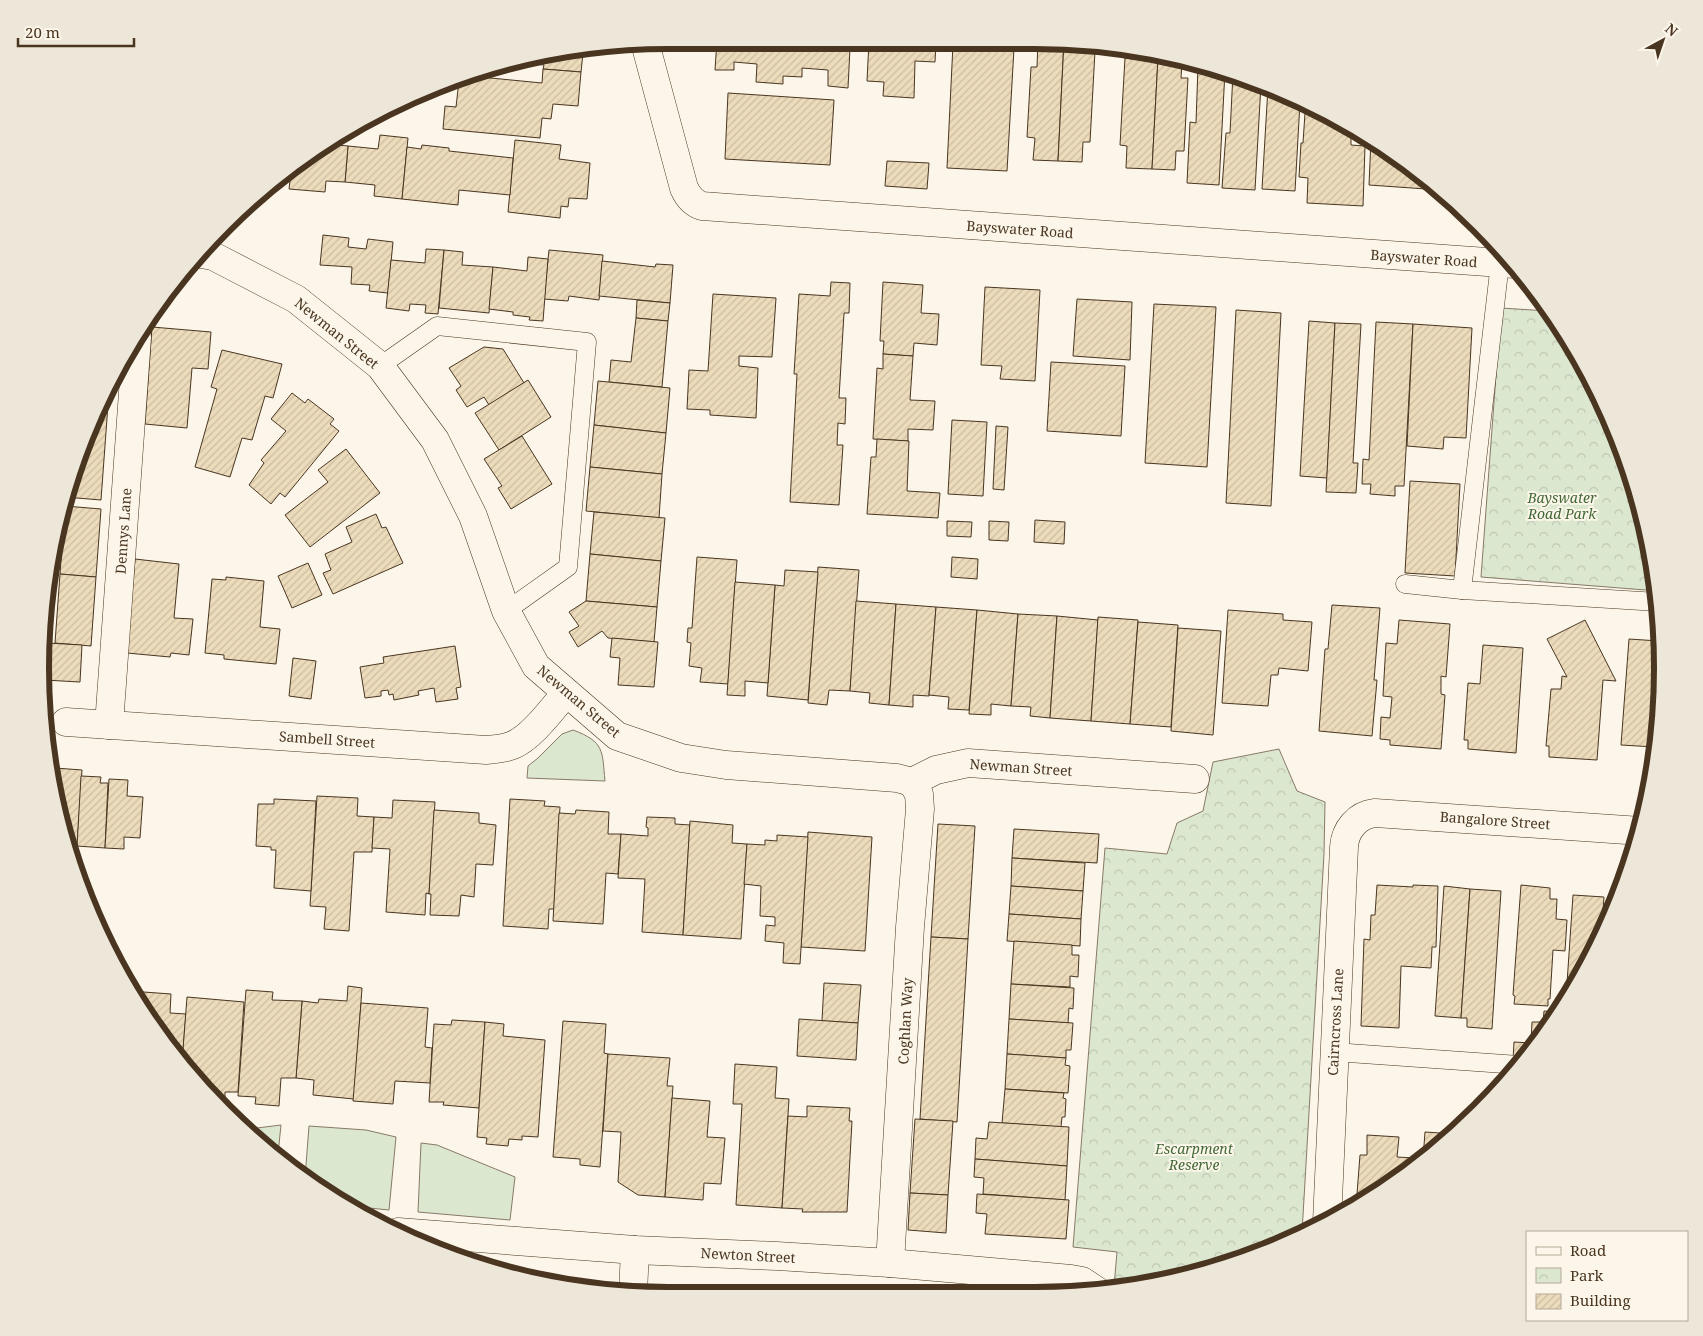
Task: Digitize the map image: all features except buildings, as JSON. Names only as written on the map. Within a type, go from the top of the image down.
[{"type":"street","name":"Bayswater Road","points":[[648,49],[684,188],[690,199],[702,206],[1504,264]]},
{"type":"street","name":"Newman Street","points":[[207,255],[213,256],[296,299],[380,366],[435,440],[473,516],[506,611],[536,666],[617,736],[681,758],[726,765],[897,778],[912,782],[936,770],[968,762],[1195,779]]},
{"type":"street","name":"Dennys Lane","points":[[109,725],[137,350]]},
{"type":"street","name":"Sambell Street","points":[[66,722],[486,750],[513,745],[520,741],[566,693]]},
{"type":"street","name":"Coghlan Way","points":[[890,1263],[910,927],[920,809],[919,794],[912,782]]},
{"type":"street","name":"Bangalore Street","points":[[1353,824],[1363,816],[1375,813],[1632,830]]},
{"type":"street","name":"Cairncross Lane","points":[[1327,1213],[1344,847],[1346,837],[1353,824]]},
{"type":"street","name":"Newton Street","points":[[417,1233],[635,1250],[890,1263],[1071,1279],[1082,1281],[1088,1285]]},
{"type":"street","points":[[633,1286],[635,1250]]},
{"type":"lane","points":[[1462,590],[1507,267]]},
{"type":"lane","points":[[380,366],[437,326],[587,342],[568,567],[506,611]]},
{"type":"lane","points":[[1405,584],[1462,590],[1650,602]]},
{"type":"lane","points":[[1334,1052],[1510,1064]]},
{"type":"green space","name":"Bayswater Road Park","points":[[1501,308],[1540,311],[1571,358],[1607,431],[1633,508],[1649,590],[1481,577]]},
{"type":"green space","points":[[573,730],[591,739],[600,749],[605,781],[527,778],[528,766],[562,734]]},
{"type":"green space","name":"Escarpment Reserve","points":[[1279,749],[1297,791],[1325,802],[1324,854],[1302,1226],[1272,1240],[1195,1266],[1114,1282],[1117,1252],[1073,1247],[1105,848],[1167,854],[1177,823],[1203,811],[1213,762]]},
{"type":"green space","points":[[281,1125],[279,1149],[260,1134],[254,1128]]},
{"type":"green space","points":[[309,1126],[366,1130],[396,1137],[389,1210],[365,1208],[306,1170]]},
{"type":"green space","points":[[421,1143],[437,1145],[515,1177],[510,1220],[418,1212]]}]
